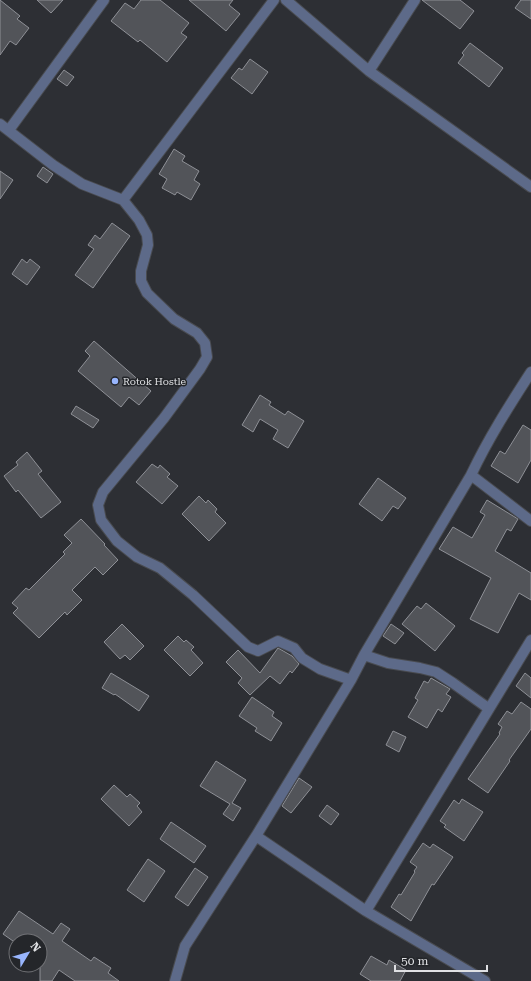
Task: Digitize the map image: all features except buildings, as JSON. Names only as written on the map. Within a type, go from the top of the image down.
[{"type":"street","points":[[104,0],[4,127],[53,165],[82,184],[123,200],[139,220],[147,235],[148,245],[141,281],[147,293],[174,319],[197,333],[205,343],[207,357],[164,418],[103,492],[98,505],[100,520],[116,542],[137,557],[160,568],[193,595],[248,647],[258,651],[278,641],[294,648],[302,658],[320,669],[351,680]]},
{"type":"street","points":[[123,200],[274,0]]},
{"type":"street","points":[[286,0],[369,71],[531,187]]},
{"type":"street","points":[[369,71],[415,0]]},
{"type":"street","points":[[175,981],[185,946],[256,836],[351,680],[364,655],[471,475],[483,449],[531,372]]},
{"type":"street","points":[[471,475],[531,521]]},
{"type":"street","points":[[366,911],[488,708],[531,640]]},
{"type":"street","points":[[364,655],[388,662],[436,672],[488,708]]},
{"type":"street","points":[[256,836],[366,911],[485,981]]},
{"type":"place","name":"Rotok Hostle","points":[[115,381]]}]
